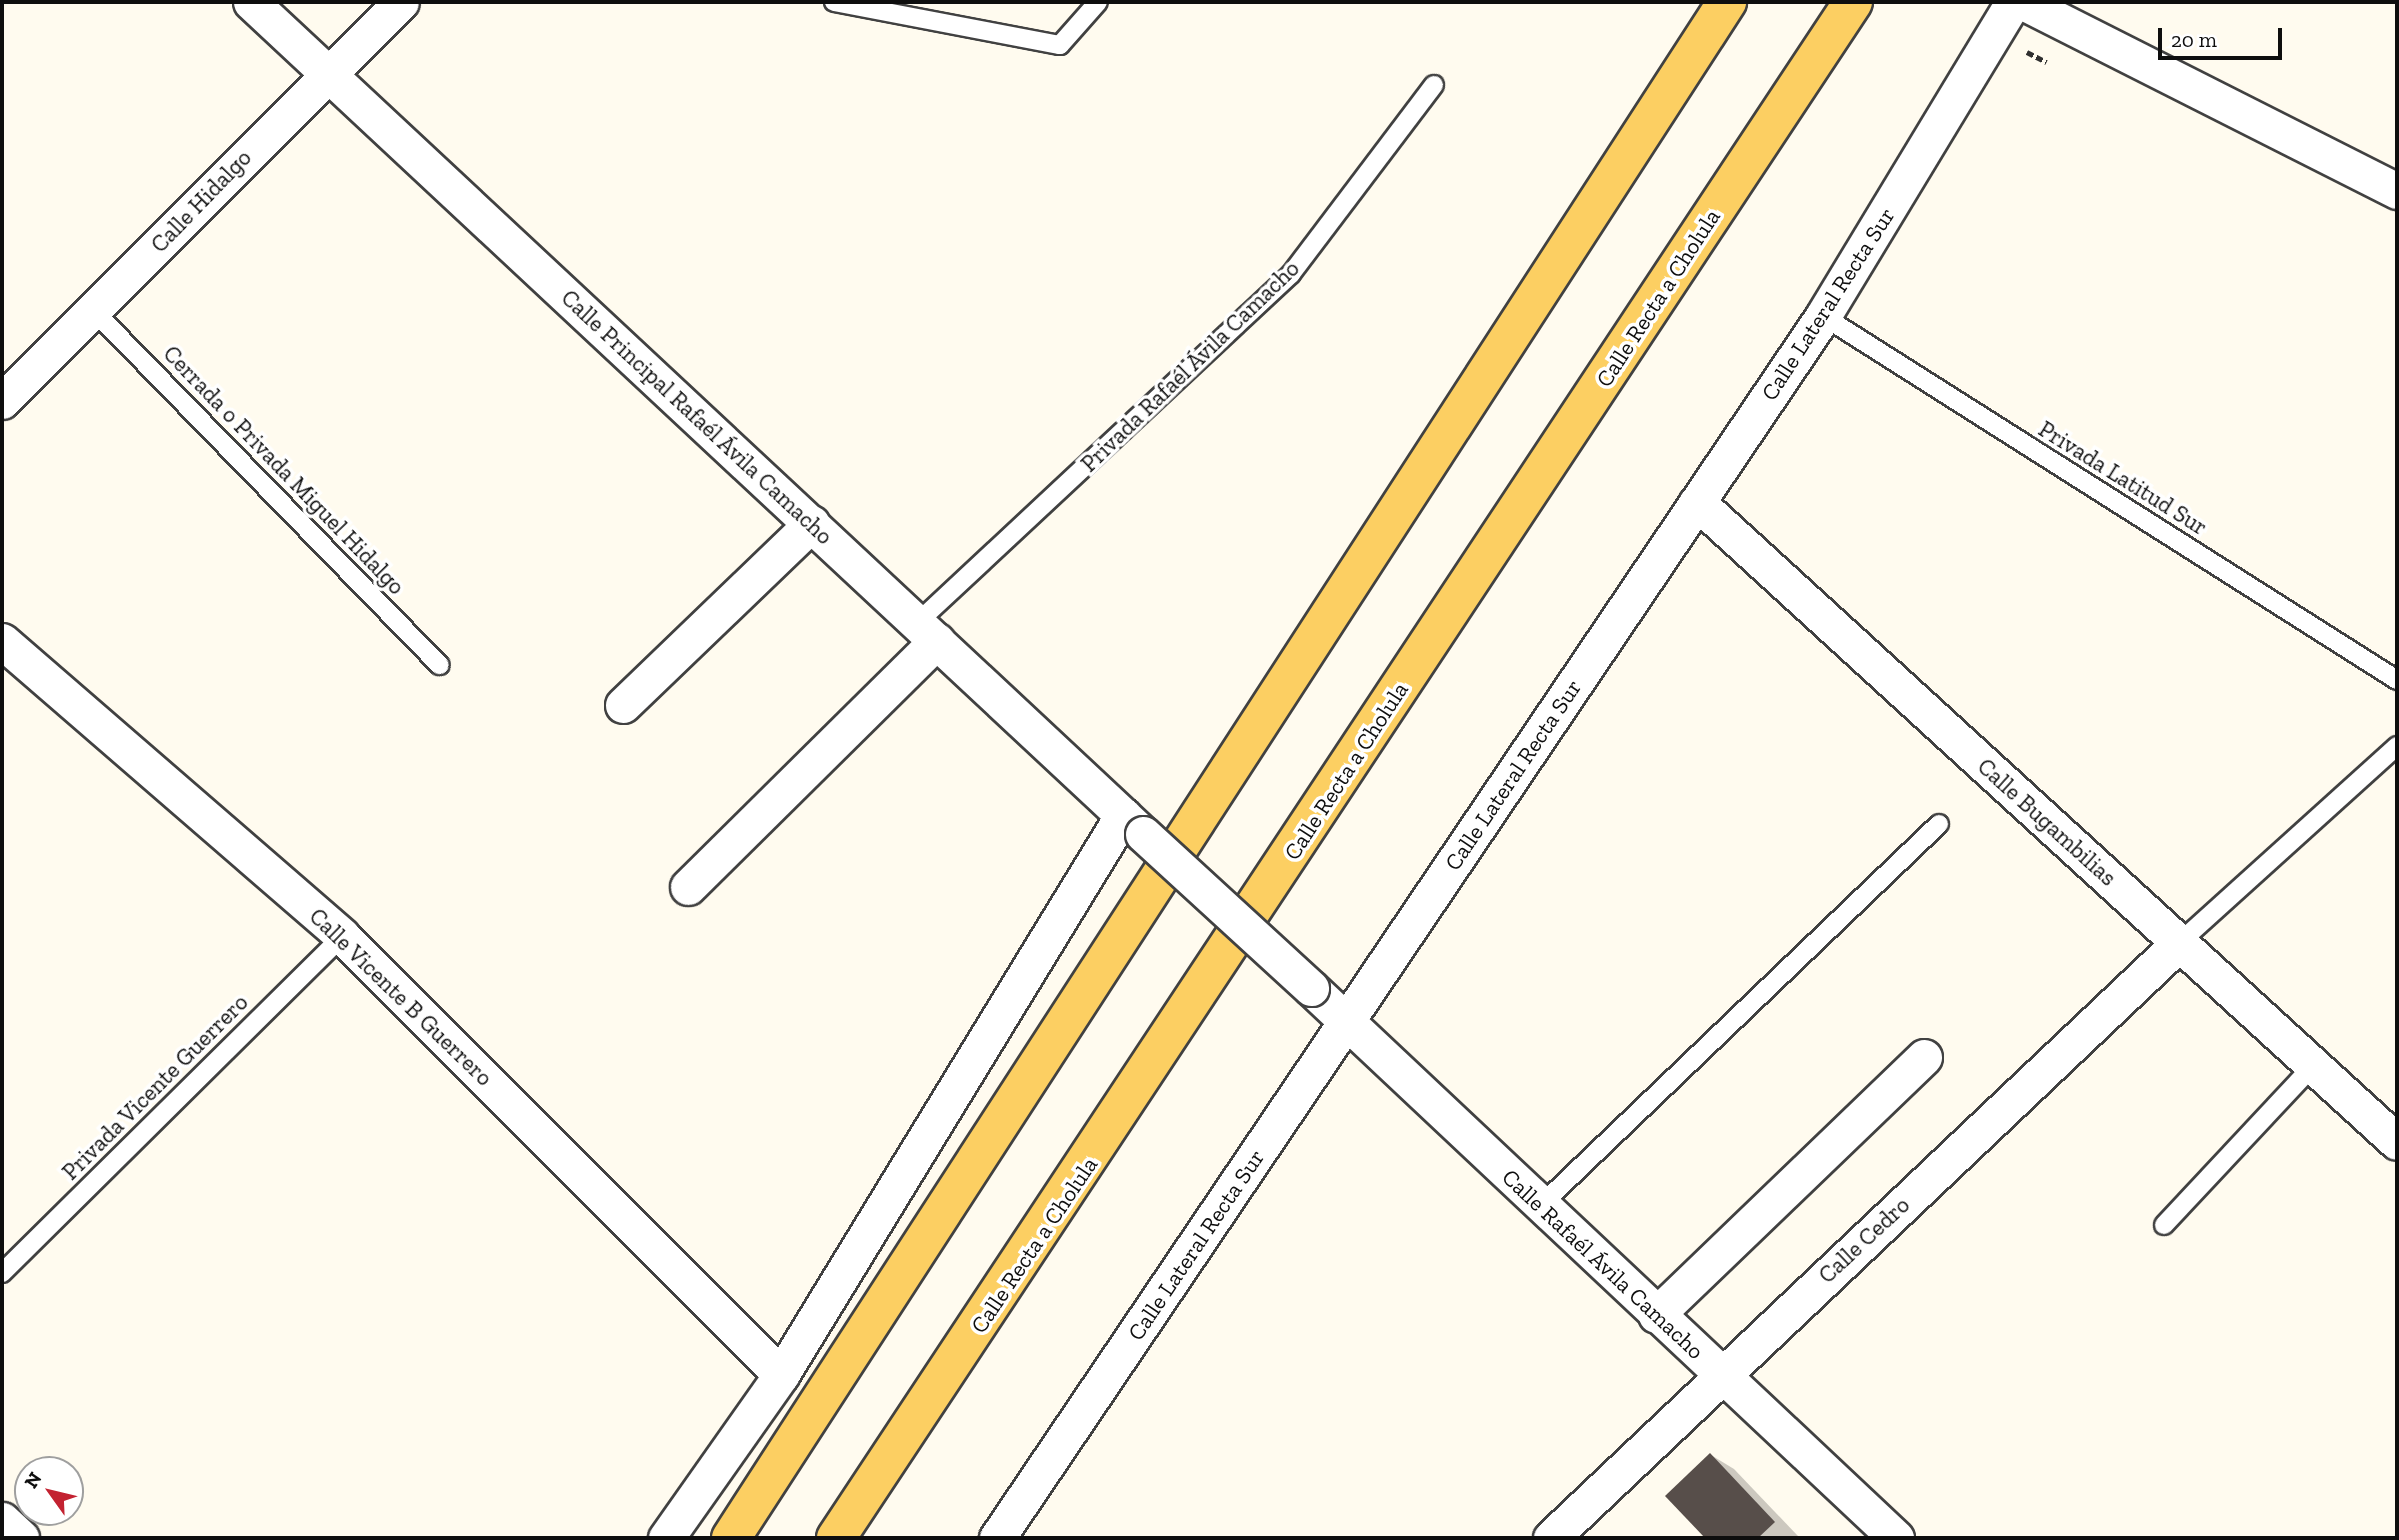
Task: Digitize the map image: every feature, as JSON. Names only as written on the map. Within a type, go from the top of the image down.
[{"type":"main road","points":[[731,1538],[1727,2]]},
{"type":"main road","name":"Calle Recta a Cholula","points":[[836,1538],[1853,2]]},
{"type":"street","name":"Calle Principal Rafaél Ávila Camacho","points":[[251,2],[324,75],[812,523],[1133,825],[1311,988]]},
{"type":"street","name":"Calle Hidalgo","points":[[2,401],[324,75],[401,2]]},
{"type":"street","name":"Calle Lateral Recta Sur","points":[[998,1538],[1823,316],[2013,2]]},
{"type":"street","points":[[2023,2],[2397,191]]},
{"type":"street","name":"Calle Bugambilias","points":[[1697,502],[2397,1142]]},
{"type":"street","points":[[623,705],[812,523]]},
{"type":"street","name":"Privada Rafaél Ávila Camacho","points":[[688,887],[927,632]]},
{"type":"street","name":"Calle Vicente B Guerrero","points":[[2,641],[342,936],[781,1375]]},
{"type":"street","points":[[666,1538],[781,1375],[1133,825]]},
{"type":"street","name":"Calle Cedro","points":[[1551,1538],[2179,943]]},
{"type":"street","name":"Calle Rafaél Ávila Camacho","points":[[1311,988],[1896,1538]]},
{"type":"street","points":[[1656,1315],[1924,1057]]},
{"type":"street","points":[[2,1520],[21,1538]]},
{"type":"lane","points":[[834,2],[1060,45],[1098,2]]},
{"type":"lane","name":"Privada Rafaél Ávila Camacho","points":[[927,632],[1291,274],[1434,85]]},
{"type":"lane","name":"Cerrada o Privada Miguel Hidalgo","points":[[94,310],[440,665]]},
{"type":"lane","name":"Privada Latitud Sur","points":[[1823,316],[2397,680]]},
{"type":"lane","points":[[2179,943],[2397,746]]},
{"type":"lane","points":[[1541,1205],[1939,824]]},
{"type":"lane","name":"Privada Vicente Guerrero","points":[[2,1273],[342,936]]},
{"type":"lane","points":[[2164,1225],[2314,1066]]},
{"type":"building","points":[[1710,1453],[1775,1522],[1758,1538],[1705,1538],[1665,1496]]}]
